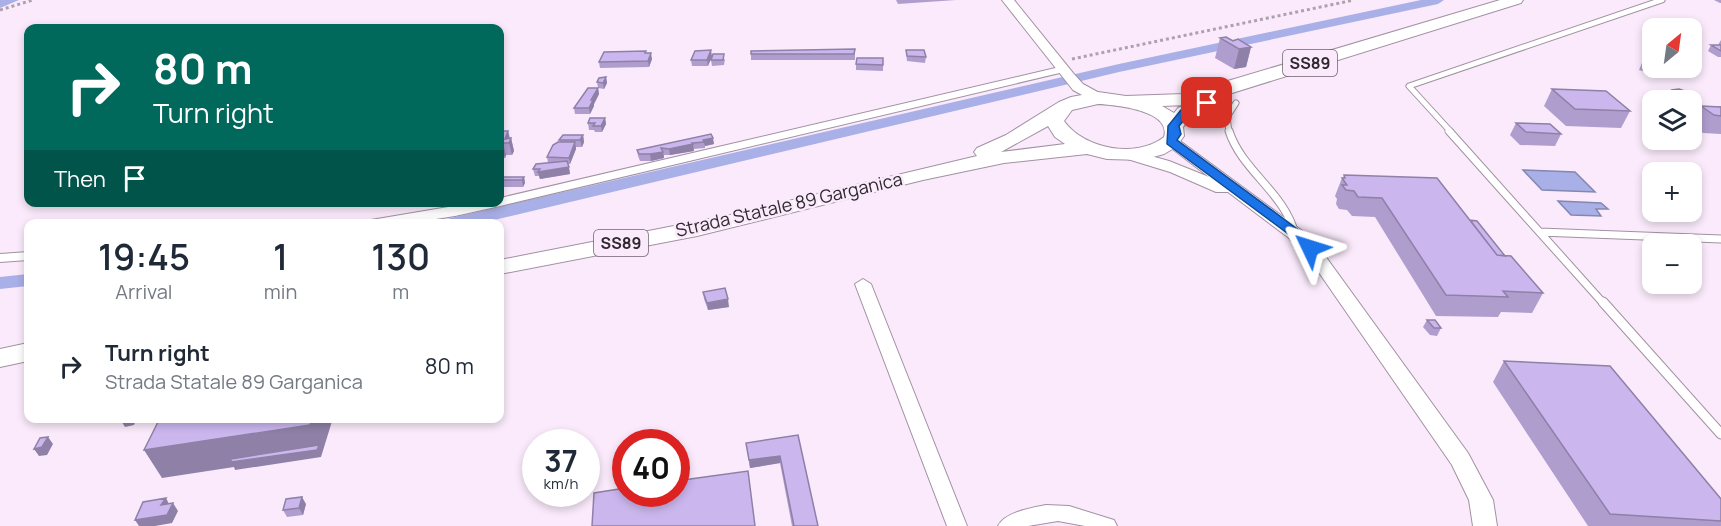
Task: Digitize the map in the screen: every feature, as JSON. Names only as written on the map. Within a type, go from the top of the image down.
[{"type":"main road","name":"Strada Statale 89 Garganica","points":[[1069,88],[1098,98],[1128,101],[1176,100],[1209,94],[1516,0]]},
{"type":"main road","name":"Strada Statale 89 Garganica","points":[[504,266],[743,219],[937,170],[1031,153],[1087,148],[1126,154],[1154,151],[1173,134],[1185,112],[1207,103],[1436,31],[1489,8]]},
{"type":"main road","name":"Strada Statale 89 Garganica","points":[[1069,88],[1054,121],[1058,131],[1069,140],[1087,148]]},
{"type":"main road","name":"Strada Statale 89 Garganica","points":[[937,170],[1013,139],[1069,88]]},
{"type":"main road","name":"Strada Statale 89 Garganica","points":[[1128,101],[1157,111],[1173,134]]},
{"type":"main road","points":[[0,348],[24,345]]},
{"type":"main road","points":[[0,357],[24,353]]},
{"type":"street","points":[[504,201],[1069,88],[1008,0]]},
{"type":"street","points":[[1173,134],[1295,234],[1317,257],[1460,459],[1485,512],[1485,526]]},
{"type":"street","points":[[1126,154],[1155,161],[1195,176],[1236,196],[1295,234]]},
{"type":"street","points":[[406,219],[476,207]]},
{"type":"street","points":[[0,258],[24,256]]},
{"type":"street","points":[[863,284],[957,526]]},
{"type":"street","points":[[1008,526],[1020,520],[1051,512],[1080,514],[1107,526]]},
{"type":"lane","points":[[1662,0],[1409,86],[1721,434]]},
{"type":"lane","points":[[1236,103],[1227,118],[1229,134],[1248,164],[1292,217],[1295,234]]},
{"type":"lane","points":[[1540,232],[1721,239]]},
{"type":"path","points":[[0,10],[33,0]]},
{"type":"path","points":[[1069,88],[1071,59],[1354,0]]},
{"type":"water","points":[[1523,170],[1575,172],[1595,192],[1542,190]]},
{"type":"water","points":[[1558,201],[1601,203],[1608,209],[1596,209],[1601,216],[1571,215]]},
{"type":"building","points":[[1226,37],[1233,41],[1238,39],[1251,47],[1239,49],[1220,38]]},
{"type":"building","points":[[1711,45],[1721,45],[1721,51]]},
{"type":"building","points":[[855,49],[854,54],[751,54],[751,51]]},
{"type":"building","points":[[711,50],[707,60],[691,60],[695,51]]},
{"type":"building","points":[[906,50],[924,50],[926,57],[907,56]]},
{"type":"building","points":[[646,51],[645,53],[651,53],[648,61],[599,62],[604,52]]},
{"type":"building","points":[[713,54],[724,54],[723,60],[711,60]]},
{"type":"building","points":[[857,58],[883,58],[883,65],[856,64]]},
{"type":"building","points":[[606,77],[603,83],[597,82],[599,78]]},
{"type":"building","points":[[588,88],[598,88],[589,108],[574,108]]},
{"type":"building","points":[[1552,89],[1606,91],[1630,111],[1575,109]]},
{"type":"building","points":[[1702,106],[1721,107],[1721,116],[1714,115]]},
{"type":"building","points":[[590,118],[605,118],[601,126],[593,126],[595,123],[588,123]]},
{"type":"building","points":[[1516,123],[1550,124],[1561,134],[1526,132]]},
{"type":"building","points":[[504,131],[508,131],[505,139],[511,138],[509,143],[504,143]]},
{"type":"building","points":[[711,134],[713,138],[703,140],[704,142],[669,149],[661,148],[663,152],[639,154],[637,150]]},
{"type":"building","points":[[563,135],[583,135],[580,140],[559,140]]},
{"type":"building","points":[[558,142],[575,142],[569,158],[547,157],[553,145]]},
{"type":"building","points":[[567,161],[569,167],[538,172],[540,169],[533,169],[536,164]]},
{"type":"building","points":[[1344,175],[1437,178],[1497,255],[1511,256],[1543,293],[1503,291],[1508,297],[1446,295],[1382,198],[1358,197],[1354,191],[1346,190],[1342,185],[1347,185],[1342,178],[1345,178]]},
{"type":"building","points":[[504,177],[524,177],[522,180],[504,180]]},
{"type":"building","points":[[1470,220],[1477,221],[1505,256],[1497,255]]},
{"type":"building","points":[[725,288],[728,299],[707,303],[703,292]]},
{"type":"building","points":[[1427,320],[1435,320],[1441,328],[1434,328]]},
{"type":"building","points":[[1504,361],[1610,366],[1721,499],[1721,521],[1610,514]]},
{"type":"building","points":[[158,423],[311,423],[310,425],[144,450]]},
{"type":"building","points":[[798,435],[818,526],[794,526],[780,456],[749,460],[746,443]]},
{"type":"building","points":[[48,437],[42,447],[34,449],[40,438]]},
{"type":"building","points":[[319,445],[317,450],[231,462],[231,459]]},
{"type":"building","points":[[748,471],[755,526],[592,526],[593,507],[600,507],[600,492],[612,490],[612,507],[690,507],[690,479]]},
{"type":"building","points":[[302,497],[299,508],[283,510],[286,499]]},
{"type":"building","points":[[166,498],[161,505],[173,503],[167,515],[135,520],[143,502]]},
{"type":"waterway","points":[[0,4],[13,0]]},
{"type":"waterway","points":[[472,219],[1119,68],[1438,0]]},
{"type":"waterway","points":[[0,283],[24,280]]},
{"type":"route","points":[[1207,103],[1185,112],[1174,126],[1175,134],[1171,141],[1295,234],[1310,248]]}]
